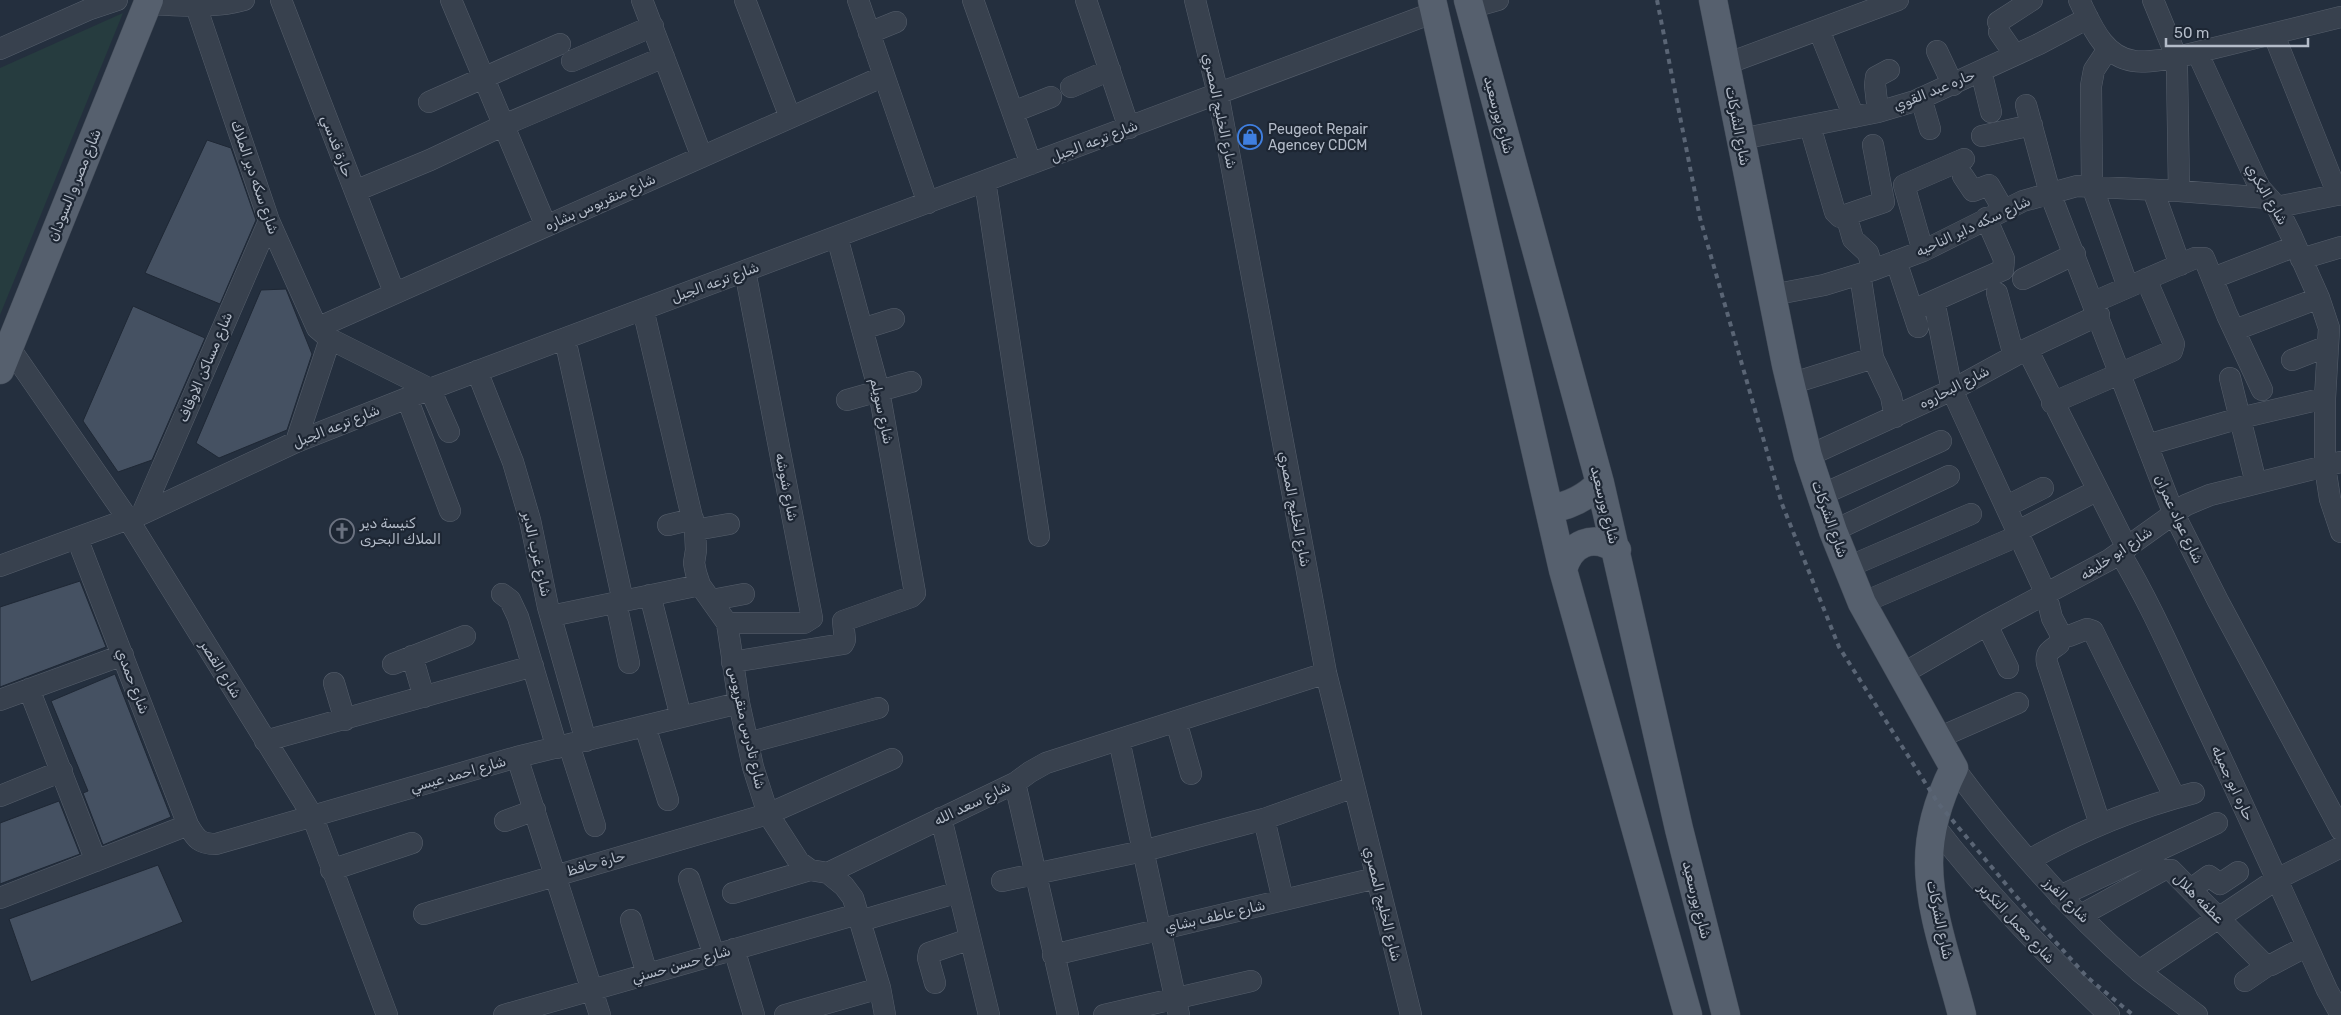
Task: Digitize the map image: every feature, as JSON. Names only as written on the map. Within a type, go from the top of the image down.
[{"type":"main road","name":"شارع الشركات","points":[[1713,0],[1790,384],[1820,495],[1862,603],[1954,768],[1942,791],[1933,824],[1929,862],[1933,903],[1962,1015]]},
{"type":"main road","name":"شارع مصر و السودان","points":[[2,364],[148,2]]},
{"type":"main road","name":"شارع بورسعيد","points":[[1469,4],[1600,483],[1617,550],[1679,829],[1726,1015]]},
{"type":"main road","points":[[1434,6],[1563,570],[1640,837],[1688,1015]]},
{"type":"main road","points":[[1549,509],[1566,506],[1583,498],[1600,483]]},
{"type":"main road","points":[[1563,570],[1571,552],[1589,542],[1599,541],[1617,550]]},
{"type":"main road","points":[[1640,837],[1679,829]]},
{"type":"street","points":[[0,49],[90,9],[116,0]]},
{"type":"street","points":[[148,2],[196,6],[231,4],[244,0]]},
{"type":"street","name":"حارة قدسي","points":[[281,0],[394,292]]},
{"type":"street","points":[[451,0],[546,226]]},
{"type":"street","points":[[642,0],[702,157]]},
{"type":"street","points":[[745,0],[790,118]]},
{"type":"street","points":[[858,0],[928,203]]},
{"type":"street","points":[[973,0],[1031,164]]},
{"type":"street","points":[[1086,0],[1129,128]]},
{"type":"street","name":"شارع الخليج المصري","points":[[1195,0],[1218,94],[1326,673],[1410,1015]]},
{"type":"street","points":[[1469,4],[1498,0]]},
{"type":"street","points":[[1726,64],[1898,0]]},
{"type":"street","points":[[2015,55],[1999,27],[2032,0]]},
{"type":"street","points":[[2153,0],[2174,51],[2173,57],[2177,69],[2179,191]]},
{"type":"street","name":"شارع سكه دير الملاك","points":[[196,6],[269,221],[324,333]]},
{"type":"street","name":"شارع ترعه الجبل","points":[[0,566],[135,516],[296,442],[430,389],[1129,128],[1434,6]]},
{"type":"street","points":[[2084,9],[2099,38],[2108,49],[2120,57],[2134,61],[2198,54],[2341,17]]},
{"type":"street","name":"حاره عبد القوي","points":[[1741,139],[1878,112],[1921,98],[2015,55],[2084,9]]},
{"type":"street","points":[[869,33],[896,22]]},
{"type":"street","points":[[429,102],[484,78],[653,26]]},
{"type":"street","points":[[1818,30],[1854,117]]},
{"type":"street","points":[[2274,35],[2340,195]]},
{"type":"street","points":[[2052,403],[2170,353],[2174,347],[2137,283],[2092,186],[2091,86],[2094,70],[2108,49]]},
{"type":"street","points":[[1937,51],[1953,85]]},
{"type":"street","name":"شارع البكري","points":[[2198,54],[2255,178],[2272,203],[2299,252],[2319,298],[2333,340],[2325,398],[2333,464],[2330,499],[2341,532]]},
{"type":"street","points":[[355,191],[664,57]]},
{"type":"street","points":[[1070,87],[1110,70]]},
{"type":"street","points":[[1878,112],[1874,85],[1876,78],[1888,70]]},
{"type":"street","points":[[1981,71],[1991,112]]},
{"type":"street","name":"شارع منقريوس بشاره","points":[[324,333],[394,292],[884,76]]},
{"type":"street","points":[[1013,112],[1051,97]]},
{"type":"street","points":[[1921,98],[1930,129]]},
{"type":"street","name":"شارع عواد عمران","points":[[1982,136],[2029,115],[2050,193],[2096,309],[2119,375],[2174,512],[2218,601],[2341,830]]},
{"type":"street","points":[[1810,126],[1835,212],[1840,217],[1882,204],[1907,182],[1963,168],[1973,191],[1988,185],[2005,263],[2003,270],[1934,300],[1915,318],[1896,261]]},
{"type":"street","points":[[1873,145],[1922,251]]},
{"type":"street","points":[[985,181],[1039,536]]},
{"type":"street","name":"شارع سكه داير الناحيه","points":[[1772,295],[1824,285],[1867,272],[1922,251],[1995,214],[2050,193],[2077,186],[2179,191],[2272,203],[2340,195]]},
{"type":"street","points":[[2153,190],[2180,265]]},
{"type":"street","points":[[1846,215],[1854,242],[1868,253],[1867,272],[1873,358],[1892,396],[1895,417]]},
{"type":"street","name":"شارع مساكن الاوقاف","points":[[135,516],[269,221]]},
{"type":"street","name":"شارع سويلم","points":[[837,236],[879,391],[916,588],[911,597],[843,621]]},
{"type":"street","points":[[2262,390],[2210,270],[2299,252],[2341,247]]},
{"type":"street","points":[[2023,279],[2075,254]]},
{"type":"street","name":"شارع البحاروه","points":[[1808,456],[1952,390],[2096,309],[2137,283],[2200,257],[2210,270]]},
{"type":"street","name":"شارع شوشه","points":[[745,271],[812,618]]},
{"type":"street","name":"حاره ابو جميله","points":[[1997,293],[2021,352],[2052,403],[2096,491],[2307,946],[2341,1015]]},
{"type":"street","points":[[2235,330],[2319,298]]},
{"type":"street","points":[[1934,300],[1952,390],[2046,594],[2052,618],[2060,635],[2059,644],[2049,650],[2046,656],[2047,663],[2100,824]]},
{"type":"street","name":"شارع تادرس منقريوس","points":[[643,309],[694,524],[696,550],[694,563],[706,592],[727,623],[739,703],[748,744],[768,814],[799,862],[844,886],[853,898],[880,988],[885,1015]]},
{"type":"street","points":[[862,329],[894,319]]},
{"type":"street","points":[[296,442],[324,333],[430,389],[449,432]]},
{"type":"street","points":[[565,339],[620,602],[629,662]]},
{"type":"street","points":[[2292,360],[2333,340]]},
{"type":"street","points":[[1790,384],[1873,358]]},
{"type":"street","name":"شارع القصر","points":[[2,364],[135,516],[265,741],[312,815],[386,1015]]},
{"type":"street","name":"شارع غرب الدير","points":[[477,372],[513,462],[530,520],[550,612],[570,744]]},
{"type":"street","points":[[2230,378],[2256,483]]},
{"type":"street","points":[[847,400],[911,382]]},
{"type":"street","points":[[407,398],[450,511]]},
{"type":"street","points":[[2147,445],[2240,418],[2325,398]]},
{"type":"street","points":[[1820,495],[1941,441]]},
{"type":"street","name":"شارع ابو خليفه","points":[[1902,674],[1986,625],[2124,551],[2174,512],[2210,495],[2333,464]]},
{"type":"street","points":[[1833,531],[1949,476]]},
{"type":"street","points":[[2007,506],[2043,488]]},
{"type":"street","points":[[1862,603],[2019,533],[2096,491]]},
{"type":"street","points":[[1848,567],[1971,514]]},
{"type":"street","points":[[668,525],[729,524]]},
{"type":"street","name":"شارع حمدي","points":[[77,538],[188,825]]},
{"type":"street","points":[[518,617],[650,596],[706,592],[744,594]]},
{"type":"street","points":[[502,594],[510,600],[518,617],[533,666],[570,744],[595,826]]},
{"type":"street","points":[[650,596],[681,717]]},
{"type":"street","points":[[727,623],[804,623],[812,618],[838,614],[843,618],[845,640],[843,644],[732,662]]},
{"type":"street","points":[[1986,625],[2008,668]]},
{"type":"street","points":[[2028,860],[2100,824],[2184,796],[2093,631],[2087,629],[2069,636],[2060,635]]},
{"type":"street","points":[[424,697],[403,660],[465,636]]},
{"type":"street","points":[[0,700],[123,655]]},
{"type":"street","points":[[265,741],[533,666]]},
{"type":"street","name":"شارع سعد الله","points":[[733,892],[819,872],[942,818],[1015,783],[1030,772],[1046,764],[1326,673]]},
{"type":"street","points":[[334,683],[345,720]]},
{"type":"street","points":[[30,689],[96,861]]},
{"type":"street","name":"شارع احمد عيسي","points":[[188,825],[199,842],[216,844],[518,757],[739,703]]},
{"type":"street","points":[[1938,738],[2018,703]]},
{"type":"street","points":[[748,744],[878,708]]},
{"type":"street","points":[[1176,721],[1191,774]]},
{"type":"street","points":[[645,726],[668,800]]},
{"type":"street","points":[[1119,740],[1178,1007]]},
{"type":"street","points":[[518,757],[600,1015]]},
{"type":"street","name":"حارة حافظ","points":[[424,914],[768,814],[892,759]]},
{"type":"street","name":"شارع الفرز","points":[[1954,768],[2028,860],[2060,896],[2139,971],[2197,1015]]},
{"type":"street","points":[[0,796],[62,772]]},
{"type":"street","points":[[1015,783],[1068,1015]]},
{"type":"street","points":[[1002,881],[1143,851],[1264,818],[1354,787]]},
{"type":"street","points":[[506,821],[534,810]]},
{"type":"street","points":[[942,818],[989,1015]]},
{"type":"street","points":[[1264,818],[1283,900]]},
{"type":"street","points":[[2060,896],[2218,823]]},
{"type":"street","name":"شارع معمل التكرير","points":[[1933,824],[1970,872],[2001,907],[2108,1015]]},
{"type":"street","points":[[0,898],[188,825]]},
{"type":"street","points":[[331,870],[412,844]]},
{"type":"street","points":[[2139,971],[2277,879],[2341,847]]},
{"type":"street","name":"عطفه هلال","points":[[2081,915],[2163,870],[2174,871],[2267,966]]},
{"type":"street","points":[[2191,889],[2209,876],[2220,884],[2238,872]]},
{"type":"street","name":"شارع عاطف بشاي","points":[[1053,955],[1376,878]]},
{"type":"street","points":[[689,879],[754,1015]]},
{"type":"street","name":"شارع حسن حسني","points":[[504,1015],[724,952],[959,892]]},
{"type":"street","points":[[631,920],[647,974]]},
{"type":"street","points":[[935,983],[928,958],[929,953],[970,938]]},
{"type":"street","points":[[2244,980],[2307,946]]},
{"type":"street","points":[[1104,1015],[1178,1007],[1251,981]]},
{"type":"street","points":[[785,1015],[880,988]]},
{"type":"green space","points":[[123,13],[0,315],[0,68]]},
{"type":"building","points":[[207,140],[231,148],[256,220],[220,304],[145,273]]},
{"type":"building","points":[[286,289],[312,354],[287,430],[219,458],[196,443],[261,290]]},
{"type":"building","points":[[133,306],[205,338],[152,460],[118,472],[83,421]]},
{"type":"building","points":[[80,581],[106,647],[0,687],[0,607]]},
{"type":"building","points":[[115,674],[171,817],[103,845],[83,793],[88,791],[51,701]]},
{"type":"building","points":[[59,801],[80,854],[0,884],[0,823]]},
{"type":"building","points":[[158,865],[183,922],[31,982],[9,919]]},
{"type":"railway","points":[[1657,0],[1700,218],[1782,504],[1839,647],[1938,803],[2036,920],[2087,977],[2133,1015]]},
{"type":"place","name":"Peugeot Repair Agencey CDCM","points":[[1250,137]]},
{"type":"place","name":"كنيسة دير الملاك البحرى","points":[[342,531]]}]
